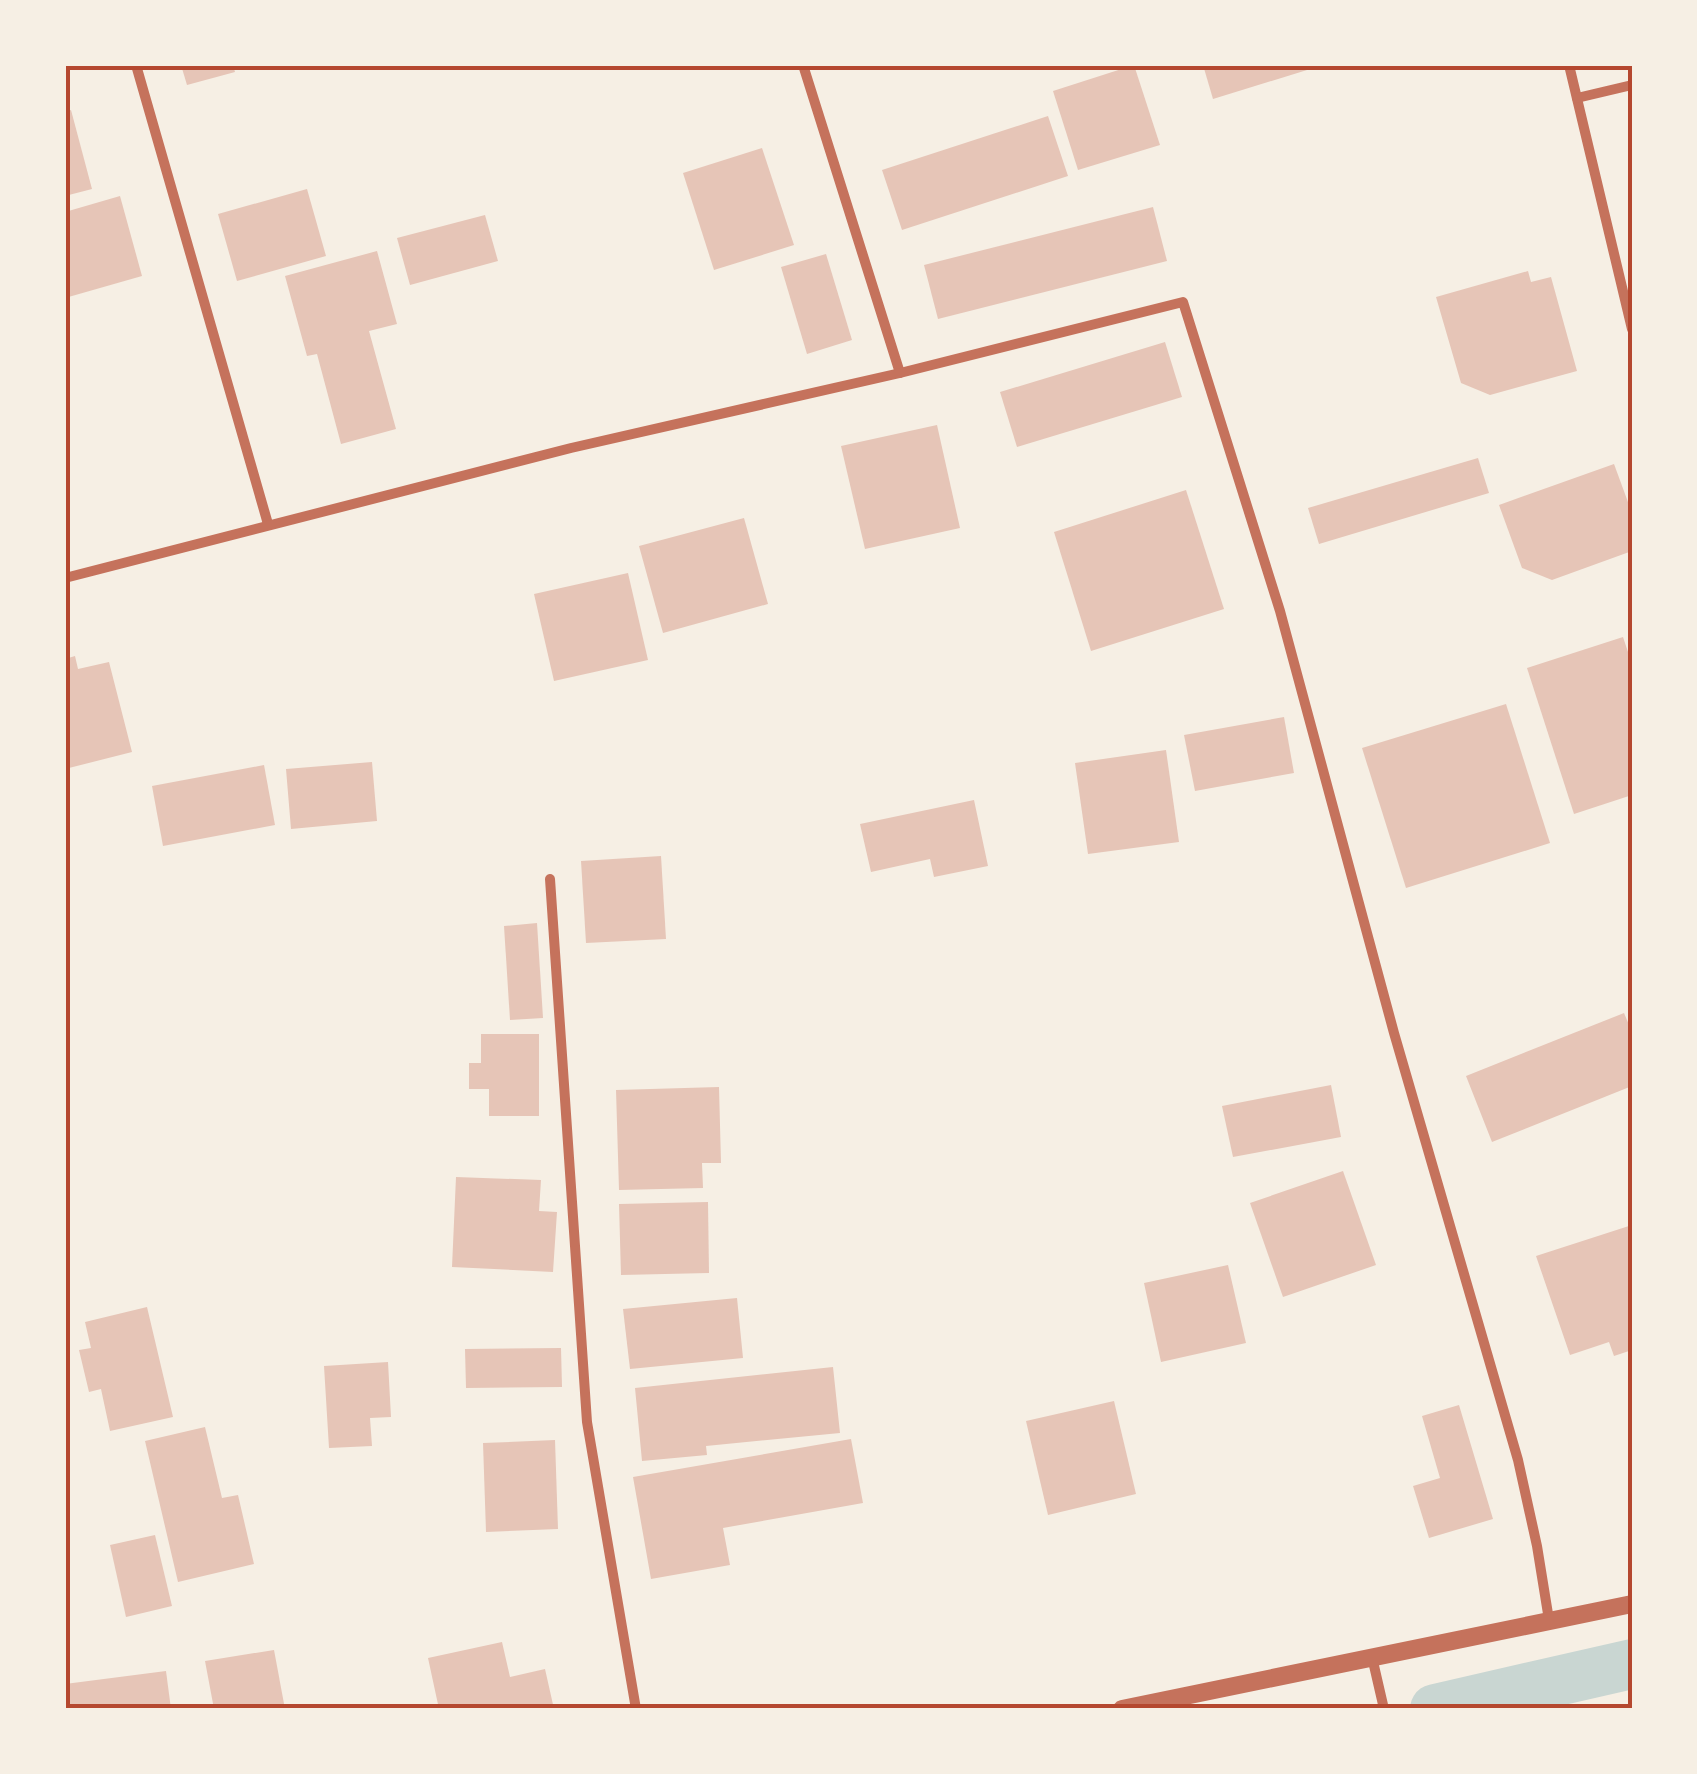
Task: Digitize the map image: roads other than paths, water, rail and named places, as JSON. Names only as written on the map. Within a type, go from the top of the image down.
[{"type":"street","points":[[136,65],[268,524]]},
{"type":"street","points":[[804,65],[900,372]]},
{"type":"street","points":[[1569,65],[1632,329]]},
{"type":"street","points":[[1577,98],[1632,85]]},
{"type":"street","points":[[65,578],[571,448],[1183,302],[1280,611],[1394,1033],[1518,1460],[1549,1620]]},
{"type":"street","points":[[550,879],[587,1422],[636,1709]]},
{"type":"street","points":[[1122,1709],[1632,1604]]},
{"type":"street","points":[[1372,1658],[1384,1709]]},
{"type":"waterway","points":[[1435,1709],[1632,1664]]}]
